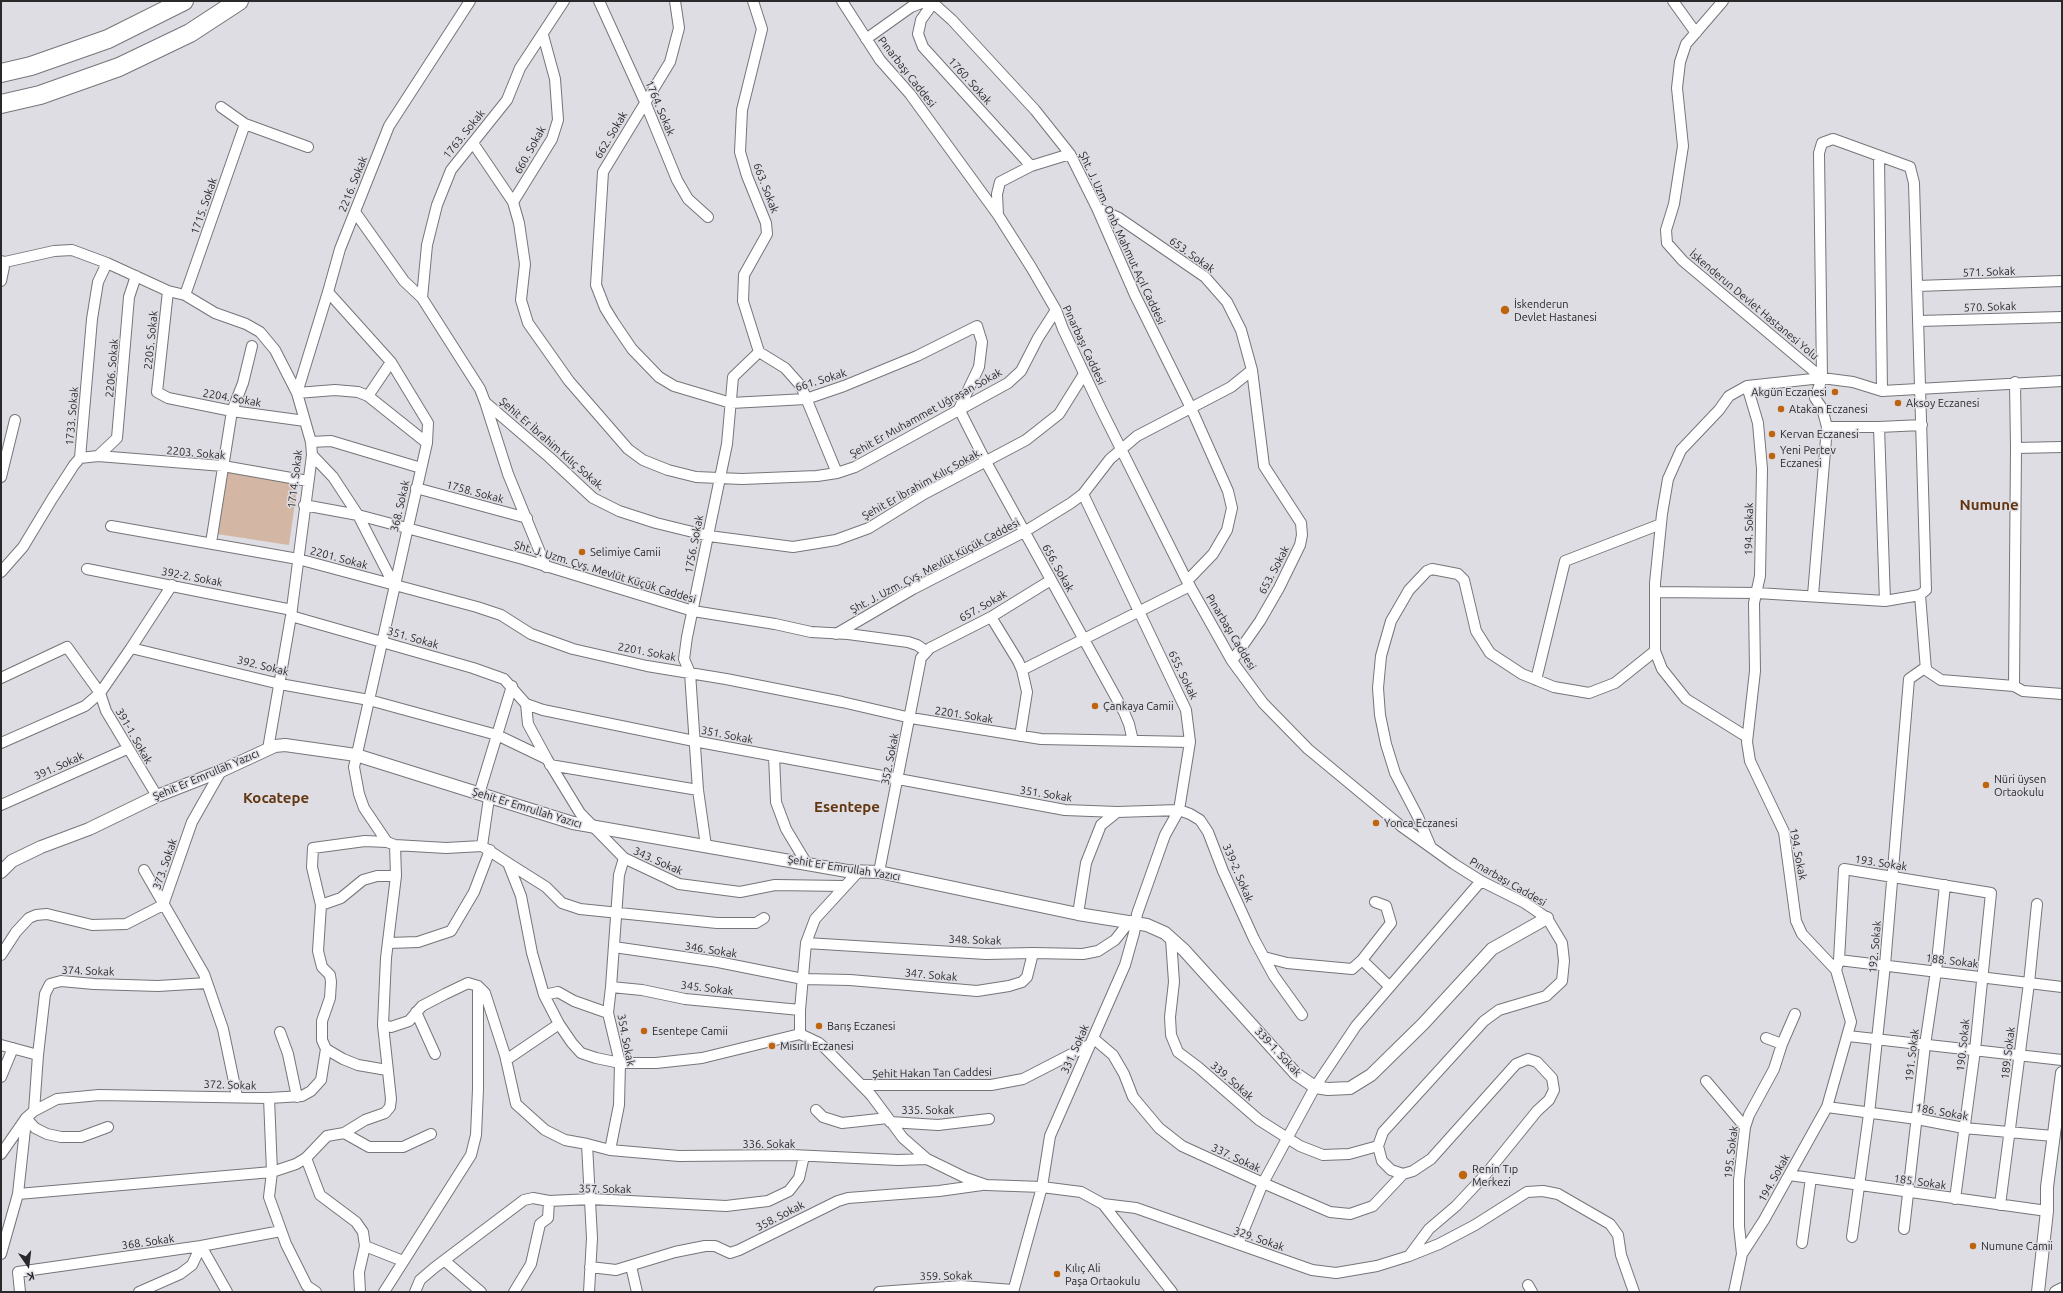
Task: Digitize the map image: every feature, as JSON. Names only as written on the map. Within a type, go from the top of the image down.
[{"type":"highway","points":[[1,73],[31,66],[108,39],[184,1]]},
{"type":"highway","points":[[1,104],[40,95],[119,67],[190,32],[239,1]]},
{"type":"street","name":"2216. Sokak","points":[[297,393],[305,361],[328,292],[340,249],[389,126],[470,1]]},
{"type":"street","name":"1763. Sokak","points":[[422,298],[427,245],[437,205],[451,170],[507,100],[520,68],[564,1]]},
{"type":"street","name":"1764. Sokak","points":[[599,1],[645,102],[677,180],[688,199],[708,217]]},
{"type":"street","name":"662. Sokak","points":[[599,292],[596,285],[603,172],[670,62],[679,28],[675,1]]},
{"type":"street","name":"663. Sokak","points":[[753,1],[762,29],[742,110],[740,152],[747,176],[766,223],[767,234],[744,275],[743,285],[743,301],[759,352]]},
{"type":"street","name":"Pınarbaşı Caddesi","points":[[842,1],[880,60],[910,94],[998,215],[1056,310],[1062,329],[1189,584],[1232,661],[1263,703],[1308,749],[1401,826],[1480,881],[1525,903],[1547,918],[1562,943],[1564,961],[1562,981],[1546,996],[1499,1010],[1484,1021],[1383,1132],[1378,1146]]},
{"type":"street","points":[[1673,1],[1696,32]]},
{"type":"street","name":"İskenderun Devlet Hastanesi Yolu","points":[[1723,1],[1686,44],[1680,62],[1677,88],[1683,146],[1674,204],[1666,230],[1667,243],[1683,262],[1822,378]]},
{"type":"street","points":[[866,39],[911,7],[924,2],[933,4]]},
{"type":"street","name":"Şht. J. Uzm. Onb. Mahmut Açıl Caddesi","points":[[933,4],[952,20],[1035,110],[1070,154],[1097,208],[1135,295],[1191,408],[1228,491],[1232,508],[1227,530],[1213,554],[1189,584],[1022,670]]},
{"type":"street","name":"1760. Sokak","points":[[933,4],[921,20],[918,34],[923,47],[1031,166]]},
{"type":"street","name":"660. Sokak","points":[[513,202],[552,139],[558,120],[555,79],[543,35]]},
{"type":"street","points":[[221,107],[245,124],[308,147]]},
{"type":"street","name":"1715. Sokak","points":[[185,295],[245,124]]},
{"type":"street","points":[[1655,592],[1757,593],[1885,601],[1920,595],[1926,590],[1922,390],[1914,184],[1910,167],[1833,139],[1822,143],[1819,153],[1822,378],[1815,398],[1822,408],[1827,427],[1813,596]]},
{"type":"street","name":"Şehit Er Muhammet Uğraşan Sokak","points":[[473,143],[513,202],[519,223],[525,264],[521,300],[528,323],[561,370],[628,449],[643,460],[675,472],[719,480],[817,476],[855,467],[1008,383],[1021,371],[1038,338],[1056,310]]},
{"type":"street","points":[[998,215],[997,194],[1000,182],[1031,166],[1070,154]]},
{"type":"street","points":[[1879,156],[1882,391]]},
{"type":"street","name":"653. Sokak","points":[[1097,208],[1119,218],[1205,277],[1227,302],[1238,323],[1252,370],[1264,466],[1301,523],[1300,546],[1260,621],[1232,661]]},
{"type":"street","name":"Şehit Er İbrahim Kılıç Sokak.","points":[[355,212],[404,281],[422,298],[476,382],[486,402],[593,498],[627,514],[709,536],[793,547],[836,540],[869,528],[918,498],[1026,440],[1059,414],[1084,374]]},
{"type":"street","name":"1714. Sokak","points":[[2,263],[54,251],[72,250],[107,263],[168,291],[185,295],[216,313],[246,324],[260,332],[275,350],[297,393],[311,442],[312,455],[304,506],[291,613],[268,749]]},
{"type":"street","points":[[1,280],[2,263]]},
{"type":"street","name":"1733. Sokak","points":[[1,572],[23,547],[52,499],[80,458],[92,319],[98,282],[107,263]]},
{"type":"street","name":"2206. Sokak","points":[[98,456],[117,438],[129,297],[136,276]]},
{"type":"street","name":"571. Sokak","points":[[1917,286],[2062,281]]},
{"type":"street","name":"2205. Sokak","points":[[157,392],[168,291]]},
{"type":"street","name":"368. Sokak","points":[[328,292],[391,362],[428,423],[427,443],[354,767],[359,794],[364,808],[391,843]]},
{"type":"street","name":"661. Sokak","points":[[599,292],[604,308],[624,338],[658,377],[674,386],[731,402],[806,400],[917,356],[978,326],[982,342],[979,367],[959,409]]},
{"type":"street","name":"570. Sokak","points":[[1919,322],[2062,317]]},
{"type":"street","points":[[211,543],[232,411],[243,383],[252,346]]},
{"type":"street","points":[[759,352],[785,368],[801,386],[837,472]]},
{"type":"street","name":"1756. Sokak","points":[[706,846],[698,790],[690,673],[684,659],[687,637],[727,444],[733,377],[759,352]]},
{"type":"street","points":[[368,396],[391,362]]},
{"type":"street","name":"Şht. J. Uzm. Çvş. Mevlüt Küçük Caddesi","points":[[304,506],[358,515],[407,528],[546,567],[693,611],[775,624],[811,632],[836,634],[913,589],[1024,532],[1083,494],[1120,448],[1137,436],[1231,387],[1252,370]]},
{"type":"street","points":[[1747,737],[1686,699],[1662,669],[1655,652],[1655,592],[1661,524],[1668,479],[1682,450],[1719,410],[1729,396],[1747,386],[1822,378],[1853,382],[1882,391],[1922,390],[2015,382],[2062,381]]},
{"type":"street","points":[[2014,686],[2016,448],[2015,382]]},
{"type":"street","name":"194. Sokak","points":[[1734,1292],[1742,1254],[1764,1220],[1827,1107],[1851,1022],[1837,965],[1802,934],[1796,921],[1784,832],[1750,761],[1747,737],[1755,670],[1754,603],[1760,576],[1762,469],[1758,422],[1747,386]]},
{"type":"street","points":[[297,393],[335,390],[358,392],[368,396],[427,443]]},
{"type":"street","name":"2204. Sokak","points":[[157,392],[168,398],[232,411],[305,421]]},
{"type":"street","points":[[486,402],[508,474],[546,567]]},
{"type":"street","name":"656. Sokak","points":[[959,409],[986,462],[1084,639],[1129,724],[1133,741]]},
{"type":"street","points":[[1,477],[7,460],[15,420]]},
{"type":"street","points":[[1827,427],[1922,425]]},
{"type":"street","points":[[1879,427],[1885,601]]},
{"type":"street","points":[[311,442],[331,442],[421,468]]},
{"type":"street","points":[[2016,448],[2062,447]]},
{"type":"street","points":[[312,455],[333,477],[358,515],[394,585]]},
{"type":"street","name":"2203. Sokak","points":[[80,458],[98,456],[223,466],[308,481]]},
{"type":"street","name":"1758. Sokak","points":[[416,488],[527,518]]},
{"type":"street","name":"655. Sokak","points":[[1083,494],[1186,710],[1190,742],[1179,810],[1165,835],[1133,921]]},
{"type":"street","points":[[1536,680],[1565,561],[1661,524]]},
{"type":"street","name":"2201. Sokak","points":[[111,526],[298,559],[501,615],[531,634],[572,649],[647,666],[842,702],[910,718],[1040,739],[1190,742]]},
{"type":"street","name":"392-2. Sokak","points":[[87,569],[172,585],[291,613]]},
{"type":"street","points":[[1430,845],[1418,817],[1395,774],[1386,744],[1380,715],[1378,688],[1382,656],[1391,621],[1409,590],[1427,571],[1432,569],[1458,574],[1464,580],[1476,631],[1490,653],[1522,674],[1554,687],[1590,693],[1615,683],[1655,652]]},
{"type":"street","name":"657. Sokak","points":[[926,651],[991,617],[1051,580]]},
{"type":"street","points":[[1,743],[85,706],[100,693],[172,585]]},
{"type":"street","points":[[1920,595],[1926,670],[1942,680],[2014,686],[2023,691],[2062,694]]},
{"type":"street","name":"351. Sokak","points":[[291,613],[473,668],[504,679],[512,686],[526,704],[543,710],[694,741],[1066,810],[1117,812],[1179,810]]},
{"type":"street","points":[[991,617],[1022,670],[1027,692],[1020,736]]},
{"type":"street","points":[[836,634],[908,642],[917,645],[926,651]]},
{"type":"street","name":"391-1. Sokak","points":[[1,678],[68,647],[100,693],[106,711],[126,749],[157,796]]},
{"type":"street","name":"392. Sokak","points":[[131,648],[280,684],[369,700],[497,735],[548,762],[698,790]]},
{"type":"street","name":"352. Sokak","points":[[879,872],[899,779],[921,658],[926,651]]},
{"type":"street","name":"192. Sokak","points":[[1852,1238],[1869,1114],[1885,966],[1909,679],[1926,667]]},
{"type":"street","points":[[389,942],[418,942],[451,931],[474,892],[486,848],[484,796],[497,735],[512,686]]},
{"type":"street","name":"343. Sokak","points":[[526,704],[528,724],[548,762],[580,813],[624,858],[679,884],[740,892],[775,885],[843,886]]},
{"type":"street","name":"Şehit Er Emrullah Yazıcı","points":[[1,872],[12,861],[89,829],[157,796],[221,771],[268,749],[285,745],[356,754],[484,796],[573,823],[807,864],[858,872],[879,872],[1078,914]]},
{"type":"street","name":"391. Sokak","points":[[1,806],[126,749]]},
{"type":"street","points":[[774,756],[776,802],[786,829],[807,864]]},
{"type":"street","name":"373. Sokak","points":[[1,955],[16,932],[29,918],[36,915],[47,914],[92,924],[126,924],[163,905],[192,822],[221,771]]},
{"type":"street","name":"339-2. Sokak","points":[[1179,810],[1200,820],[1208,832],[1223,871],[1264,957],[1274,976],[1302,1015]]},
{"type":"street","points":[[1078,914],[1086,862],[1101,825],[1117,812]]},
{"type":"street","points":[[269,1098],[297,1097],[311,1091],[321,1080],[326,1049],[321,1031],[322,1021],[330,998],[331,982],[330,974],[322,967],[318,952],[321,905],[312,867],[313,848],[364,841],[446,848],[486,848],[546,887],[562,903],[580,909],[717,923],[756,922],[764,918]]},
{"type":"street","points":[[18,1194],[272,1172],[296,1164],[306,1158],[327,1136],[344,1132],[365,1120],[385,1113],[390,1107],[391,1099],[382,1025],[390,915],[396,876],[391,843]]},
{"type":"street","name":"354. Sokak","points":[[610,1150],[619,1105],[620,1063],[608,1013],[619,875],[624,858]]},
{"type":"street","points":[[508,862],[521,896],[525,922],[544,995],[559,1024],[572,1043],[582,1053],[596,1058],[620,1063],[656,1063],[702,1058],[800,1034],[819,1043],[862,1085],[903,1138],[927,1159],[966,1178],[986,1185],[1042,1187],[1081,1192],[1103,1204],[1172,1292]]},
{"type":"street","name":"193. Sokak","points":[[1837,965],[1844,869],[1991,893]]},
{"type":"street","points":[[144,870],[204,974],[223,1029],[237,1096]]},
{"type":"street","points":[[800,1034],[800,1010],[806,944],[815,919],[843,886],[858,872]]},
{"type":"street","points":[[321,905],[341,898],[363,880],[377,876],[396,876]]},
{"type":"street","points":[[1238,1244],[1263,1183],[1314,1087],[1356,1026],[1480,881]]},
{"type":"street","name":"191. Sokak","points":[[1904,1229],[1925,1045],[1936,971],[1945,885]]},
{"type":"street","name":"190. Sokak","points":[[1955,1199],[1975,1050],[1981,976],[1991,893]]},
{"type":"street","points":[[1264,957],[1287,963],[1336,969],[1352,969],[1362,960],[1391,923],[1386,906],[1375,902]]},
{"type":"street","name":"189. Sokak","points":[[2000,1205],[2029,983],[2037,904]]},
{"type":"street","name":"339-1. Sokak","points":[[1078,914],[1133,921],[1148,925],[1165,933],[1214,981],[1296,1074],[1314,1087]]},
{"type":"street","points":[[1314,1087],[1328,1089],[1350,1088],[1371,1075],[1423,1024],[1492,949],[1547,918]]},
{"type":"street","name":"348. Sokak","points":[[806,944],[986,954],[1033,952],[1083,954],[1098,951],[1115,940],[1133,921]]},
{"type":"street","name":"331. Sokak","points":[[1013,1291],[1042,1187],[1050,1136],[1125,965],[1133,921]]},
{"type":"street","name":"339. Sokak","points":[[1171,939],[1174,982],[1170,1017],[1171,1035],[1178,1052],[1198,1067],[1259,1120],[1300,1146],[1323,1155],[1349,1154],[1378,1146]]},
{"type":"street","name":"346. Sokak","points":[[614,948],[718,962],[803,979]]},
{"type":"street","name":"347. Sokak","points":[[803,979],[850,980],[977,992],[1022,982],[1027,977],[1033,952]]},
{"type":"street","points":[[1362,960],[1390,986]]},
{"type":"street","name":"188. Sokak","points":[[1837,965],[1885,966],[1981,976],[2062,987]]},
{"type":"street","name":"374. Sokak","points":[[1,1254],[18,1194],[38,1055],[45,994],[50,984],[61,981],[158,986],[207,983]]},
{"type":"street","points":[[382,1025],[392,1027],[409,1021],[422,1006],[468,983],[478,986],[484,993],[506,1060],[516,1104],[545,1130],[565,1140],[610,1150]]},
{"type":"street","points":[[384,1292],[471,1155],[476,1135],[478,1088],[478,986]]},
{"type":"street","name":"345. Sokak","points":[[611,987],[642,990],[685,999],[800,1010]]},
{"type":"street","points":[[544,995],[558,992],[574,1001],[608,1013]]},
{"type":"street","points":[[416,1012],[435,1054]]},
{"type":"street","name":"195. Sokak","points":[[1742,1254],[1739,1218],[1739,1184],[1745,1127],[1749,1115],[1774,1069],[1782,1044],[1795,1014]]},
{"type":"street","points":[[506,1060],[559,1024]]},
{"type":"street","points":[[280,1032],[288,1054],[297,1097]]},
{"type":"street","points":[[1848,1036],[2062,1060]]},
{"type":"street","points":[[1766,1038],[1782,1044]]},
{"type":"street","name":"Şehit Hakan Tan Caddesi","points":[[862,1085],[991,1085],[1023,1079],[1091,1042]]},
{"type":"street","name":"337. Sokak","points":[[1091,1042],[1113,1055],[1124,1074],[1133,1096],[1158,1128],[1182,1146],[1330,1212],[1350,1214],[1373,1206],[1402,1174]]},
{"type":"street","points":[[1,1045],[38,1055]]},
{"type":"street","points":[[1,1077],[13,1048]]},
{"type":"street","points":[[326,1049],[342,1059],[358,1065],[387,1070]]},
{"type":"street","points":[[1378,1146],[1382,1162],[1391,1170],[1402,1174],[1413,1171],[1431,1159],[1516,1064],[1528,1059],[1537,1062],[1552,1078],[1554,1090],[1549,1100],[1536,1111],[1481,1179],[1456,1206],[1429,1229],[1409,1256]]},
{"type":"street","points":[[2038,1292],[2047,1211],[2047,1187],[2062,1073]]},
{"type":"street","points":[[1706,1081],[1745,1127]]},
{"type":"street","name":"372. Sokak","points":[[30,1114],[57,1099],[99,1095],[237,1096],[269,1098],[272,1172],[268,1197],[281,1231],[311,1290]]},
{"type":"street","name":"186. Sokak","points":[[1827,1107],[1869,1114],[1917,1119],[1964,1128],[2053,1136]]},
{"type":"street","name":"335. Sokak","points":[[816,1110],[823,1117],[842,1123],[889,1120],[938,1124],[990,1119]]},
{"type":"street","points":[[30,1114],[36,1128],[47,1134],[61,1137],[81,1137],[108,1127]]},
{"type":"street","points":[[1,1154],[30,1114]]},
{"type":"street","points":[[344,1132],[369,1148],[403,1147],[431,1134]]},
{"type":"street","points":[[587,1144],[592,1238],[589,1292]]},
{"type":"street","name":"336. Sokak","points":[[610,1150],[679,1156],[804,1156],[927,1159]]},
{"type":"street","name":"357. Sokak","points":[[415,1292],[420,1280],[524,1200],[533,1198],[549,1201],[591,1199],[726,1206],[768,1201],[789,1191],[799,1178],[804,1156]]},
{"type":"street","points":[[306,1158],[320,1195],[356,1222],[363,1232],[365,1246],[359,1272],[360,1292]]},
{"type":"street","name":"185. Sokak","points":[[1789,1175],[2047,1211]]},
{"type":"street","points":[[1802,1243],[1811,1178]]},
{"type":"street","name":"358. Sokak","points":[[590,1267],[616,1270],[676,1252],[705,1246],[715,1246],[730,1253],[739,1250],[838,1201],[848,1198],[939,1191],[986,1185]]},
{"type":"street","points":[[1409,1256],[1439,1244],[1475,1226],[1526,1192],[1542,1190],[1558,1194],[1610,1224],[1618,1235],[1621,1256],[1634,1292]]},
{"type":"street","points":[[514,1292],[530,1264],[540,1224],[548,1218],[549,1201]]},
{"type":"street","name":"329. Sokak","points":[[1103,1204],[1136,1208],[1312,1270],[1336,1272],[1377,1266],[1409,1256]]},
{"type":"street","name":"368. Sokak","points":[[20,1292],[18,1272],[201,1246],[281,1231]]},
{"type":"street","points":[[139,1292],[180,1274],[192,1265],[201,1246]]},
{"type":"street","points":[[201,1246],[227,1292]]},
{"type":"street","points":[[365,1246],[403,1261]]},
{"type":"street","points":[[445,1261],[481,1292]]},
{"type":"street","points":[[631,1266],[637,1292]]},
{"type":"street","name":"359. Sokak","points":[[879,1292],[956,1289],[1013,1291]]},
{"type":"street","points":[[2056,1292],[2062,1289]]},
{"type":"shaded area","points":[[226,471],[298,482],[289,545],[217,534]]},
{"type":"place","name":"İskenderun Devlet Hastanesi","points":[[1505,310]]},
{"type":"place","name":"Akgün Eczanesi","points":[[1835,392]]},
{"type":"place","name":"Aksoy Eczanesi","points":[[1898,403]]},
{"type":"place","name":"Atakan Eczanesi","points":[[1781,409]]},
{"type":"place","name":"Kervan Eczanesi","points":[[1772,434]]},
{"type":"place","name":"Yeni Pertev Eczanesi","points":[[1772,456]]},
{"type":"place","name":"Selimiye Camii","points":[[582,552]]},
{"type":"place","name":"Çankaya Camii","points":[[1095,706]]},
{"type":"place","name":"Nüri üysen Ortaokulu","points":[[1986,785]]},
{"type":"place","name":"Yonca Eczanesi","points":[[1376,823]]},
{"type":"place","name":"Barış Eczanesi","points":[[819,1026]]},
{"type":"place","name":"Esentepe Camii","points":[[644,1031]]},
{"type":"place","name":"Mısırlı Eczanesi","points":[[772,1046]]},
{"type":"place","name":"Renin Tıp Merkezi","points":[[1463,1175]]},
{"type":"place","name":"Numune Camii","points":[[1973,1246]]},
{"type":"place","name":"Kılıç Ali Paşa Ortaokulu","points":[[1057,1274]]},
{"type":"district","name":"Numune","points":[[1989,505]]},
{"type":"district","name":"Kocatepe","points":[[276,798]]},
{"type":"district","name":"Esentepe","points":[[847,807]]}]
